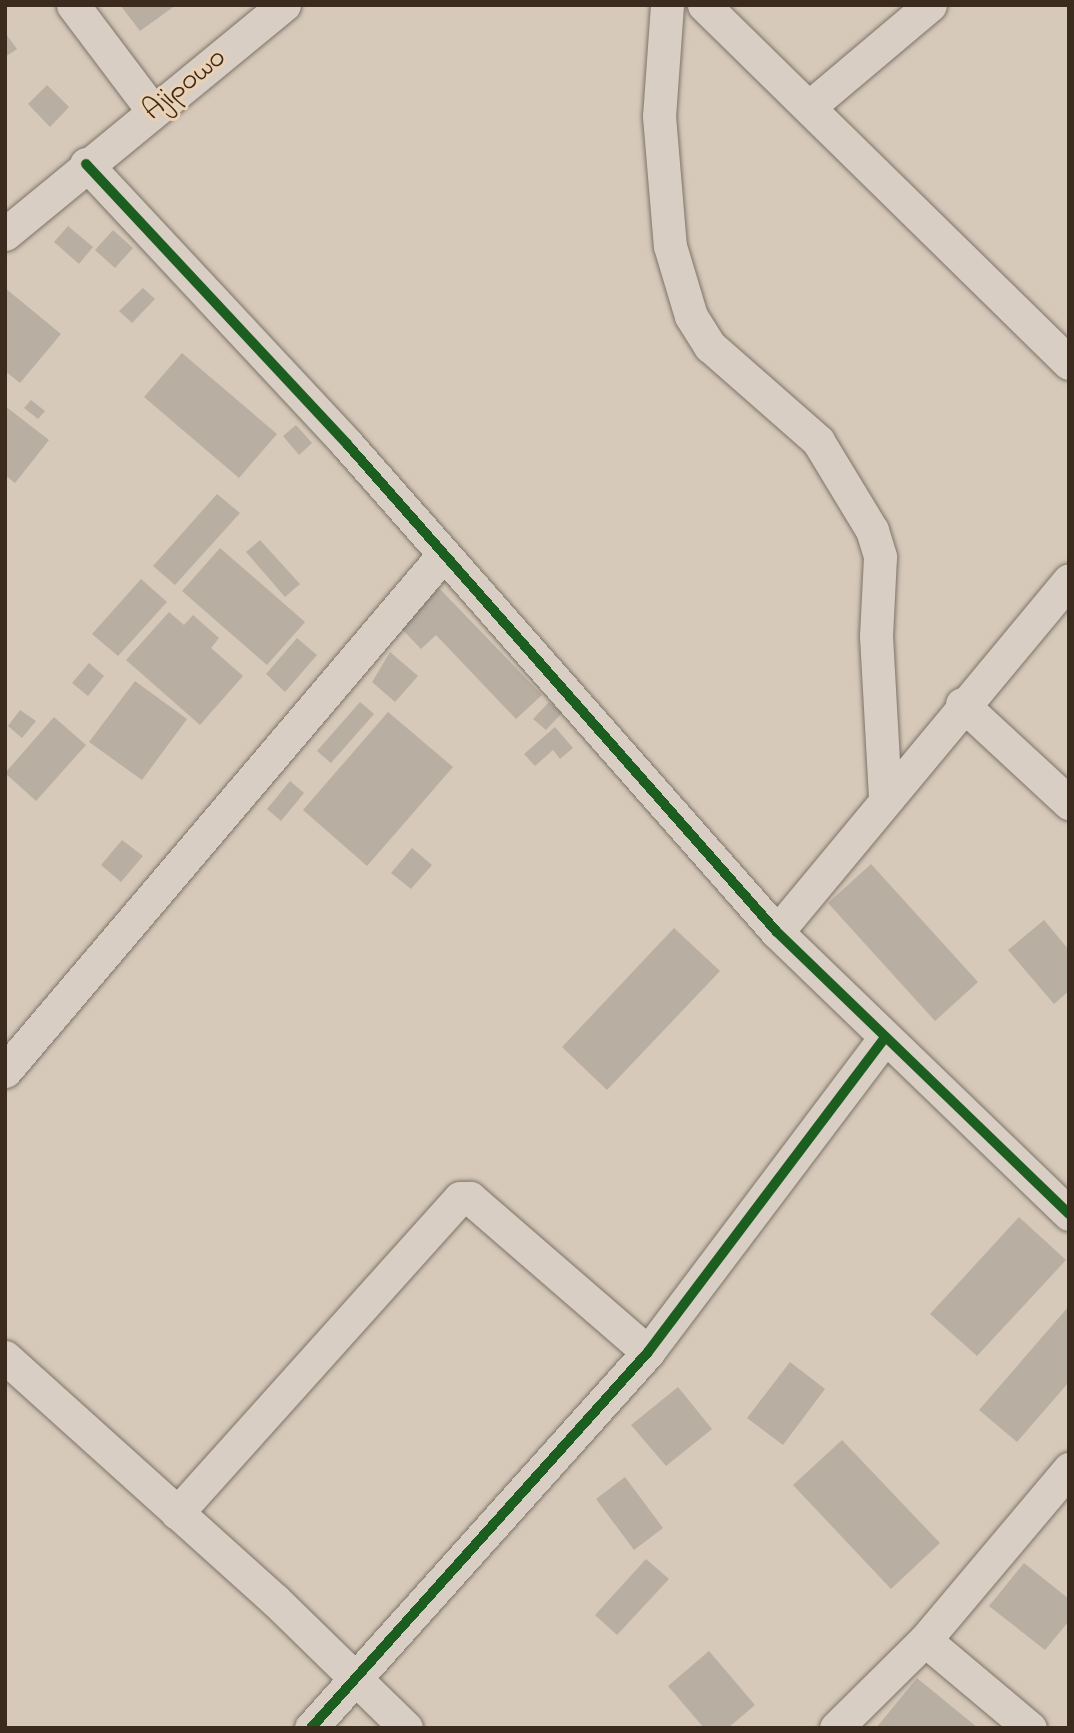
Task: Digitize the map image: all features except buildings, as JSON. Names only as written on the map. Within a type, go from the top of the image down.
[{"type":"street","points":[[73,5],[153,111]]},
{"type":"street","name":"Ajipowo","points":[[5,234],[86,164],[284,5]]},
{"type":"street","points":[[667,5],[659,116],[670,246],[691,316],[710,346],[818,441],[872,530],[880,557],[876,636],[885,799]]},
{"type":"street","points":[[704,5],[1069,363]]},
{"type":"street","points":[[809,107],[930,5]]},
{"type":"street","points":[[86,164],[443,555],[777,932],[884,1039],[1069,1214]]},
{"type":"street","points":[[5,1071],[443,555]]},
{"type":"street","points":[[777,932],[962,704],[1069,580]]},
{"type":"street","points":[[962,704],[1069,803]]},
{"type":"street","points":[[311,1728],[648,1352],[884,1039]]},
{"type":"street","points":[[177,1513],[460,1198],[470,1198],[648,1352]]},
{"type":"street","points":[[5,1357],[357,1678],[406,1728]]},
{"type":"street","points":[[836,1728],[925,1640],[1069,1469]]},
{"type":"street","points":[[925,1640],[1030,1728]]},
{"type":"cycle path","points":[[86,164],[347,444],[777,932],[1069,1214]]},
{"type":"cycle path","points":[[311,1728],[648,1352],[884,1039]]}]
